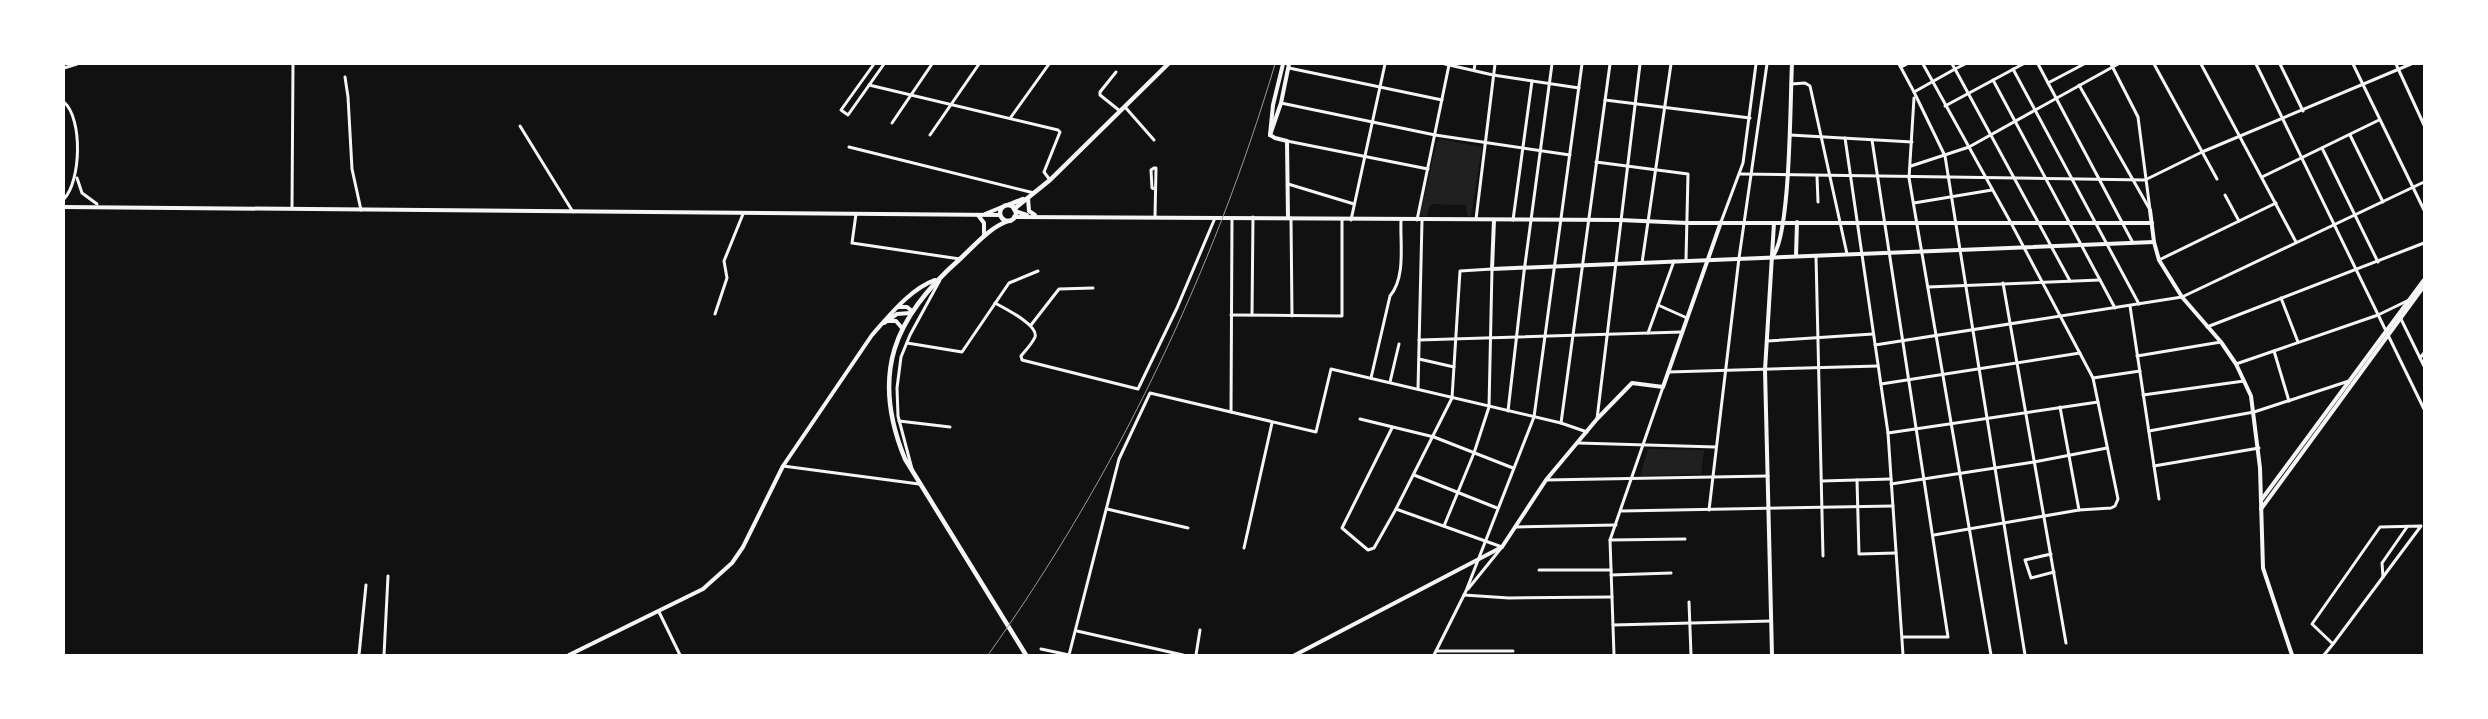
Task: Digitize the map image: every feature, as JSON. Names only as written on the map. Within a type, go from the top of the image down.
[{"type":"main road","points":[[990,232],[1001,216],[1002,207],[1029,196],[1050,180],[1168,64]]},
{"type":"main road","points":[[1026,655],[912,472],[898,442],[890,411],[889,378],[891,361],[902,328],[911,312],[935,280],[984,236],[1014,217],[1015,210],[1029,196]]},
{"type":"main road","points":[[1008,205],[1015,210]]},
{"type":"main road","points":[[1001,216],[1008,221]]},
{"type":"street","points":[[64,68],[77,64]]},
{"type":"street","points":[[292,208],[293,64]]},
{"type":"street","points":[[874,64],[841,110],[848,115],[884,64]]},
{"type":"street","points":[[892,123],[932,64]]},
{"type":"street","points":[[930,135],[979,64]]},
{"type":"street","points":[[1011,117],[1049,64]]},
{"type":"street","points":[[1270,135],[1273,105],[1283,64]]},
{"type":"street","points":[[1350,220],[1385,64]]},
{"type":"street","points":[[1445,64],[1493,75],[1578,88]]},
{"type":"street","points":[[1474,70],[1475,64]]},
{"type":"street","points":[[1476,220],[1495,64]]},
{"type":"street","points":[[1508,411],[1524,268],[1532,221],[1552,64]]},
{"type":"street","points":[[1513,650],[1435,653],[1465,593],[1534,416],[1582,64]]},
{"type":"street","points":[[1561,423],[1610,64]]},
{"type":"street","points":[[1597,420],[1614,264],[1640,64]]},
{"type":"street","points":[[1642,262],[1671,64]]},
{"type":"street","points":[[1614,655],[1610,540],[1622,511],[1707,259],[1740,174],[1750,118],[1756,64]]},
{"type":"street","points":[[1708,510],[1739,258],[1766,64]]},
{"type":"street","points":[[1772,257],[1777,251],[1783,222],[1792,64]]},
{"type":"street","points":[[1907,64],[1900,66],[1945,156],[2025,655]]},
{"type":"street","points":[[1923,64],[2011,223],[2093,378],[2118,499],[2117,503],[2111,508],[2078,510],[1934,535]]},
{"type":"street","points":[[1952,64],[2070,281]]},
{"type":"street","points":[[1914,92],[1965,64]]},
{"type":"street","points":[[1945,106],[2023,64]]},
{"type":"street","points":[[2038,64],[2134,243]]},
{"type":"street","points":[[2048,83],[2084,64]]},
{"type":"street","points":[[1911,166],[1969,147],[2112,65],[2118,64]]},
{"type":"street","points":[[2154,64],[2217,179]]},
{"type":"street","points":[[2201,64],[2242,137],[2296,242]]},
{"type":"street","points":[[2256,64],[2336,224],[2356,270],[2424,410]]},
{"type":"street","points":[[2280,64],[2303,111]]},
{"type":"street","points":[[2353,64],[2424,210]]},
{"type":"street","points":[[2396,64],[2424,125]]},
{"type":"street","points":[[1740,174],[2145,180],[2202,152],[2242,137],[2411,64]]},
{"type":"street","points":[[1418,389],[1419,221],[1450,65]]},
{"type":"street","points":[[2112,65],[2138,117],[2154,242],[2159,260],[2182,297],[2221,342],[2245,380],[2254,412],[2258,448],[2263,568],[2292,655]]},
{"type":"street","points":[[1270,135],[1281,103],[1289,66],[1442,100]]},
{"type":"street","points":[[2013,70],[2139,304]]},
{"type":"street","points":[[1116,72],[1100,92],[1100,95],[1120,112]]},
{"type":"street","points":[[345,77],[352,170],[361,210]]},
{"type":"street","points":[[1993,80],[2115,308]]},
{"type":"street","points":[[1513,220],[1532,81]]},
{"type":"street","points":[[1791,84],[1805,83],[1810,86],[1847,254]]},
{"type":"street","points":[[869,84],[1054,128],[1060,132],[1044,172],[1050,180]]},
{"type":"street","points":[[2079,85],[2150,210]]},
{"type":"street","points":[[1914,92],[1915,103],[1909,178],[1991,655]]},
{"type":"street","points":[[1604,100],[1750,118]]},
{"type":"street","points":[[64,102],[71,111],[76,130],[76,175],[72,189],[64,199]]},
{"type":"street","points":[[1281,103],[1435,135],[1570,154]]},
{"type":"street","points":[[1125,107],[1154,140]]},
{"type":"street","points":[[2262,177],[2379,120]]},
{"type":"street","points":[[520,126],[573,212]]},
{"type":"street","points":[[1270,135],[1287,141],[1428,170]]},
{"type":"street","points":[[1789,135],[1912,142]]},
{"type":"street","points":[[2350,135],[2382,202]]},
{"type":"street","points":[[1845,138],[1888,433],[1903,655]]},
{"type":"street","points":[[1872,140],[1934,535],[1948,637],[1903,637]]},
{"type":"street","points":[[1287,141],[1292,316]]},
{"type":"street","points":[[849,147],[1034,193]]},
{"type":"street","points":[[2322,148],[2378,262]]},
{"type":"street","points":[[1596,162],[1688,174],[1686,260]]},
{"type":"street","points":[[1155,189],[1152,188],[1151,170],[1154,168],[1156,176],[1155,217]]},
{"type":"street","points":[[76,175],[82,193],[97,204]]},
{"type":"street","points":[[1817,176],[1818,202]]},
{"type":"street","points":[[1875,345],[2182,297],[2424,182]]},
{"type":"street","points":[[1288,184],[1354,204]]},
{"type":"street","points":[[1914,203],[1992,190]]},
{"type":"street","points":[[2225,195],[2239,221]]},
{"type":"street","points":[[1029,196],[1027,205],[1029,211],[1037,216]]},
{"type":"street","points":[[2159,260],[2276,202]]},
{"type":"street","points":[[64,207],[1001,216]]},
{"type":"street","points":[[978,215],[994,212],[1002,207]]},
{"type":"street","points":[[1015,210],[1029,216]]},
{"type":"street","points":[[714,314],[727,278],[724,261],[743,214]]},
{"type":"street","points":[[856,214],[852,243],[960,259]]},
{"type":"street","points":[[978,215],[984,223],[984,236]]},
{"type":"street","points":[[1014,217],[1253,217],[1401,221],[1620,220],[1688,223],[2152,223]]},
{"type":"street","points":[[995,303],[1031,325],[1035,332],[1035,338],[1021,356],[1022,360],[1138,389],[1177,308],[1215,217]]},
{"type":"street","points":[[1231,412],[1232,217]]},
{"type":"street","points":[[1252,315],[1253,217]]},
{"type":"street","points":[[1231,315],[1342,316],[1342,220]]},
{"type":"street","points":[[1444,526],[1474,453],[1489,406],[1494,220]]},
{"type":"street","points":[[1371,378],[1390,296],[1399,276],[1401,221]]},
{"type":"street","points":[[1772,655],[1765,341],[1774,222]]},
{"type":"street","points":[[1796,256],[1797,222]]},
{"type":"street","points":[[1392,428],[1342,528],[1368,550],[1374,548],[1396,510],[1452,398],[1460,271],[1707,259],[2154,242]]},
{"type":"street","points":[[2208,326],[2424,243]]},
{"type":"street","points":[[1816,256],[1823,556]]},
{"type":"street","points":[[1648,333],[1674,261]]},
{"type":"street","points":[[907,343],[962,352],[1010,283],[1038,271]]},
{"type":"street","points":[[912,472],[910,455],[899,420],[897,388],[901,357],[942,274]]},
{"type":"street","points":[[569,655],[659,612],[703,588],[732,563],[743,547],[783,466],[834,389],[882,324],[898,307],[926,283],[935,280]]},
{"type":"street","points":[[1928,287],[2100,280]]},
{"type":"street","points":[[2400,316],[2424,280]]},
{"type":"street","points":[[2003,284],[2066,643]]},
{"type":"street","points":[[2261,509],[2400,316],[2424,286]]},
{"type":"street","points":[[1031,325],[1059,289],[1094,288]]},
{"type":"street","points":[[2281,298],[2298,342]]},
{"type":"street","points":[[2236,364],[2378,314],[2410,299]]},
{"type":"street","points":[[1658,305],[1687,318]]},
{"type":"street","points":[[2130,306],[2159,499]]},
{"type":"street","points":[[898,307],[907,307],[911,312]]},
{"type":"street","points":[[882,324],[897,314],[911,312]]},
{"type":"street","points":[[2400,316],[2424,366]]},
{"type":"street","points":[[888,321],[896,321],[902,328]]},
{"type":"street","points":[[1418,340],[1545,338],[1682,332]]},
{"type":"street","points":[[1765,341],[1873,334]]},
{"type":"street","points":[[2261,499],[2349,381],[2387,334]]},
{"type":"street","points":[[2137,356],[2221,342]]},
{"type":"street","points":[[1390,382],[1398,344]]},
{"type":"street","points":[[2274,351],[2289,401]]},
{"type":"street","points":[[1881,384],[2080,353]]},
{"type":"street","points":[[2420,358],[2424,354]]},
{"type":"street","points":[[1419,359],[1454,367]]},
{"type":"street","points":[[1668,372],[1878,366]]},
{"type":"street","points":[[1041,648],[1069,655],[1077,631],[1118,459],[1150,392],[1272,423],[1316,432],[1331,369],[1534,416],[1587,432]]},
{"type":"street","points":[[2093,378],[2140,371]]},
{"type":"street","points":[[2144,395],[2245,380]]},
{"type":"street","points":[[2149,431],[2254,412],[2349,381]]},
{"type":"street","points":[[1465,593],[1502,547],[1546,480],[1597,420],[1632,383],[1663,387]]},
{"type":"street","points":[[1888,433],[2098,402]]},
{"type":"street","points":[[2060,407],[2078,510]]},
{"type":"street","points":[[1360,419],[1434,437],[1513,468]]},
{"type":"street","points":[[899,420],[950,427]]},
{"type":"street","points":[[1244,548],[1272,423]]},
{"type":"street","points":[[1578,443],[1716,447]]},
{"type":"street","points":[[1891,484],[1960,475],[2107,448]]},
{"type":"street","points":[[2154,466],[2258,448]]},
{"type":"street","points":[[783,466],[919,484]]},
{"type":"street","points":[[1414,475],[1497,508]]},
{"type":"street","points":[[1546,480],[1768,476]]},
{"type":"street","points":[[1822,481],[1891,479]]},
{"type":"street","points":[[1857,480],[1859,554],[1896,553]]},
{"type":"street","points":[[1622,511],[1893,506]]},
{"type":"street","points":[[1107,509],[1188,528]]},
{"type":"street","points":[[1396,510],[1502,547]]},
{"type":"street","points":[[1516,527],[1616,525]]},
{"type":"street","points":[[2324,655],[2333,644],[2421,526],[2380,527],[2312,624],[2333,644]]},
{"type":"street","points":[[2383,577],[2382,563],[2407,527]]},
{"type":"street","points":[[1610,540],[1685,539]]},
{"type":"street","points":[[1295,655],[1502,547]]},
{"type":"street","points":[[2051,554],[2025,560],[2030,578],[2054,572]]},
{"type":"street","points":[[1539,570],[1611,570]]},
{"type":"street","points":[[1611,575],[1671,573]]},
{"type":"street","points":[[384,655],[388,576]]},
{"type":"street","points":[[359,655],[366,585]]},
{"type":"street","points":[[1465,593],[1509,598],[1612,597]]},
{"type":"street","points":[[1689,602],[1691,655]]},
{"type":"street","points":[[659,612],[680,655]]},
{"type":"street","points":[[1613,625],[1771,622]]},
{"type":"street","points":[[1196,655],[1200,630]]},
{"type":"street","points":[[1077,631],[1183,655]]},
{"type":"shaded area","points":[[1440,139],[1482,147],[1471,217],[1467,216],[1466,205],[1433,204],[1430,206],[1426,218],[1420,215],[1437,141]]},
{"type":"shaded area","points":[[1648,449],[1704,450],[1701,474],[1640,476]]},
{"type":"railway","points":[[988,655],[1078,517],[1156,371],[1222,219],[1250,142],[1275,64]]}]
